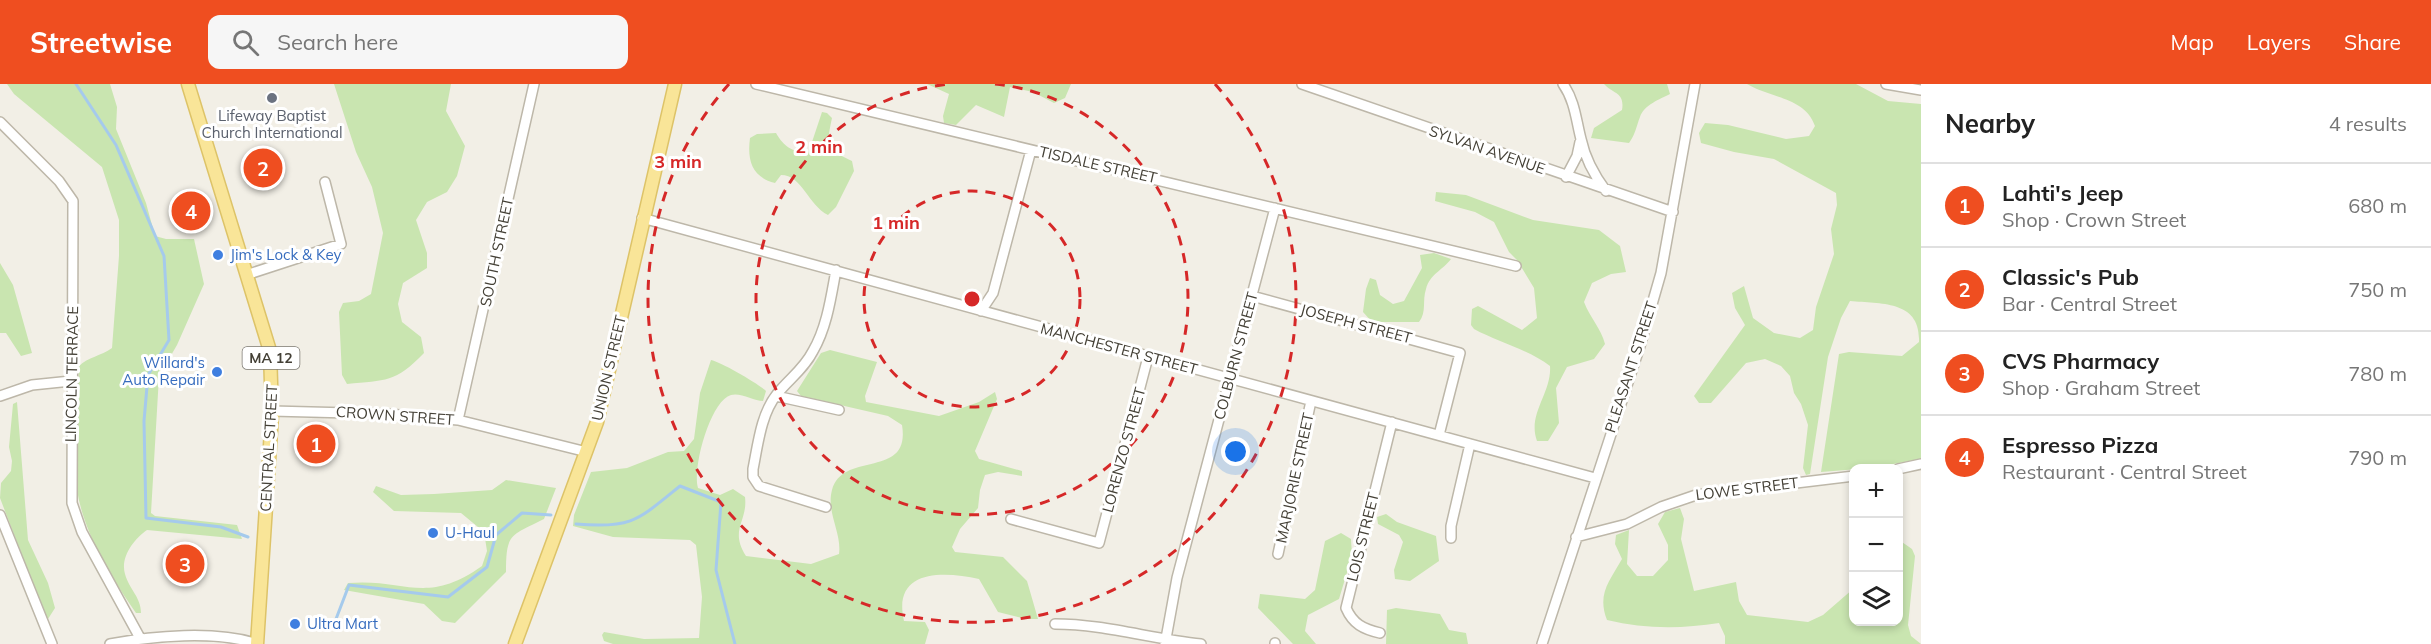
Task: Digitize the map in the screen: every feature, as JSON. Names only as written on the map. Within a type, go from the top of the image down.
[{"type":"main road","name":"CENTRAL STREET","points":[[188,84],[270,351],[272,411],[257,644]]},
{"type":"main road","name":"UNION STREET","points":[[515,644],[555,529],[587,452],[598,416],[642,218],[675,84]]},
{"type":"street","name":"SOUTH STREET","points":[[458,420],[534,84]]},
{"type":"street","name":"TISDALE STREET","points":[[756,84],[1516,266]]},
{"type":"street","name":"SYLVAN AVENUE","points":[[1302,84],[1566,177],[1673,212]]},
{"type":"street","points":[[1563,84],[1577,116],[1581,140],[1593,172],[1606,190]]},
{"type":"street","name":"PLEASANT STREET","points":[[1542,644],[1661,273],[1695,84]]},
{"type":"street","points":[[1886,84],[1921,90]]},
{"type":"street","name":"LINCOLN TERRACE","points":[[0,122],[59,181],[73,201],[75,231],[71,381],[72,502],[82,532],[140,638]]},
{"type":"street","points":[[1566,177],[1577,156],[1581,140]]},
{"type":"street","points":[[981,311],[993,293],[1031,150]]},
{"type":"street","points":[[246,275],[341,244],[325,182]]},
{"type":"street","name":"COLBURN STREET","points":[[1165,642],[1177,578],[1275,208]]},
{"type":"street","name":"MANCHESTER STREET","points":[[642,218],[1595,478]]},
{"type":"street","points":[[825,507],[769,491],[756,481],[753,469],[768,409],[776,396],[804,367],[814,350],[825,320],[836,270]]},
{"type":"street","name":"JOSEPH STREET","points":[[1252,296],[1460,353],[1439,435]]},
{"type":"street","name":"LORENZO STREET","points":[[1011,519],[1099,543],[1148,357]]},
{"type":"street","points":[[0,396],[33,385],[71,381]]},
{"type":"street","points":[[776,396],[839,410]]},
{"type":"street","name":"MARJORIE STREET","points":[[1278,554],[1311,401]]},
{"type":"street","name":"CROWN STREET","points":[[272,411],[388,414],[458,420],[587,452]]},
{"type":"street","name":"LOIS STREET","points":[[1380,633],[1359,626],[1350,618],[1346,608],[1392,422]]},
{"type":"street","points":[[1451,538],[1451,526],[1470,444]]},
{"type":"street","points":[[1903,468],[1921,464]]},
{"type":"street","name":"LOWE STREET","points":[[1576,537],[1627,524],[1667,504],[1696,495],[1849,477]]},
{"type":"street","points":[[0,515],[52,644]]},
{"type":"street","points":[[1055,624],[1090,625],[1165,642],[1201,644]]},
{"type":"street","points":[[110,644],[140,638],[237,639],[257,644]]},
{"type":"green space","points":[[7,84],[110,84],[117,107],[116,129],[146,203],[155,236],[166,239],[194,239],[204,284],[177,345],[159,376],[151,513],[155,516],[237,525],[242,539],[147,530],[137,538],[124,561],[125,574],[139,602],[141,613],[136,613],[108,570],[92,539],[77,490],[74,460],[79,366],[112,348],[119,256],[119,220],[102,167],[14,94]]},
{"type":"green space","points":[[334,84],[451,84],[446,111],[465,146],[457,176],[447,192],[427,202],[416,220],[427,253],[427,268],[403,283],[398,304],[402,322],[421,337],[424,353],[397,375],[371,382],[347,384],[342,375],[339,312],[343,303],[359,301],[371,294],[383,233],[372,187],[356,152]]},
{"type":"green space","points":[[927,84],[1071,84],[1065,98],[1054,103],[1033,92],[1010,87],[1004,117],[976,105],[956,125],[944,123],[943,116],[949,94]]},
{"type":"green space","points":[[1604,84],[1667,84],[1670,94],[1645,109],[1629,143],[1591,138],[1594,128],[1622,110],[1620,96]]},
{"type":"green space","points":[[1747,84],[1856,84],[1888,101],[1921,104],[1921,459],[1893,464],[1849,464],[1849,470],[1821,472],[1839,354],[1849,352],[1902,356],[1919,342],[1918,328],[1913,318],[1906,311],[1897,307],[1850,301],[1841,318],[1828,357],[1810,474],[1806,475],[1803,468],[1808,425],[1801,404],[1794,393],[1790,376],[1781,366],[1765,359],[1746,363],[1711,403],[1699,403],[1694,396],[1745,325],[1735,308],[1732,293],[1744,286],[1753,318],[1774,333],[1800,338],[1813,330],[1816,307],[1834,254],[1831,229],[1837,205],[1836,193],[1774,159],[1701,143],[1699,133],[1705,123],[1728,125],[1786,139],[1809,136],[1815,126],[1803,109],[1786,99]]},
{"type":"green space","points":[[822,112],[832,118],[830,145],[837,153],[852,161],[854,171],[836,207],[828,215],[815,205],[800,185],[788,176],[781,175],[775,183],[761,177],[753,167],[749,154],[750,138],[757,134],[776,133],[789,148],[808,154]]},
{"type":"green space","points":[[1436,192],[1466,195],[1533,220],[1599,230],[1620,246],[1626,272],[1611,274],[1592,283],[1584,302],[1605,344],[1594,359],[1567,367],[1556,388],[1559,423],[1548,441],[1537,441],[1535,422],[1550,376],[1550,366],[1533,355],[1483,334],[1471,325],[1472,309],[1478,306],[1522,330],[1537,318],[1534,288],[1517,260],[1509,252],[1494,222],[1475,212],[1435,201]]},
{"type":"green space","points":[[1434,253],[1451,259],[1428,284],[1423,314],[1419,322],[1372,322],[1363,312],[1370,278],[1376,280],[1380,295],[1393,304],[1404,301],[1422,268],[1420,255]]},
{"type":"green space","points":[[0,263],[13,285],[32,353],[21,356],[6,333],[0,333]]},
{"type":"green space","points":[[830,350],[877,362],[865,396],[866,402],[939,416],[979,402],[995,392],[997,399],[975,451],[979,459],[1022,471],[1022,476],[998,472],[985,475],[978,508],[960,529],[952,547],[955,552],[1003,557],[1027,581],[1038,619],[1026,619],[998,612],[979,579],[936,575],[913,583],[906,591],[902,604],[904,621],[925,622],[929,630],[925,644],[613,644],[604,641],[602,635],[604,632],[644,639],[699,638],[702,597],[696,545],[690,540],[613,537],[573,526],[574,515],[591,472],[627,468],[668,452],[684,451],[694,439],[700,393],[711,360],[756,383],[766,391],[763,401],[731,395],[723,400],[716,409],[700,452],[698,488],[720,495],[733,489],[745,497],[739,539],[746,556],[811,564],[839,554],[831,506],[832,490],[839,478],[849,471],[887,459],[896,453],[902,442],[902,425],[888,416],[801,396],[797,391],[821,353]]},
{"type":"green space","points":[[17,402],[28,540],[48,583],[55,608],[48,619],[0,498],[1,483],[11,471],[12,461],[9,447],[13,404]]},
{"type":"green space","points":[[506,480],[556,488],[544,519],[517,533],[509,542],[506,572],[455,623],[442,621],[424,604],[344,590],[348,583],[368,582],[415,588],[445,585],[463,578],[482,566],[487,551],[484,532],[461,513],[394,511],[373,492],[376,486],[401,495],[434,494],[492,490]]},
{"type":"green space","points":[[1680,508],[1684,519],[1681,539],[1694,591],[1736,582],[1739,601],[1747,615],[1808,622],[1823,615],[1849,592],[1849,626],[1903,626],[1903,543],[1912,549],[1915,556],[1908,625],[1911,636],[1921,644],[1725,644],[1725,636],[1719,623],[1663,627],[1607,620],[1603,603],[1604,595],[1622,559],[1615,544],[1616,535],[1629,530],[1627,564],[1637,576],[1653,576],[1668,560],[1668,545],[1658,524],[1665,512]]},
{"type":"green space","points":[[1386,514],[1397,522],[1436,536],[1439,561],[1410,581],[1395,579],[1394,570],[1403,542],[1399,535],[1378,524],[1377,517]]},
{"type":"green space","points":[[1341,533],[1351,539],[1352,556],[1339,599],[1308,615],[1305,631],[1316,644],[1293,644],[1258,608],[1260,594],[1305,599],[1315,590],[1325,541]]},
{"type":"green space","points":[[1396,608],[1440,614],[1449,630],[1466,633],[1468,644],[1386,644],[1387,610]]},
{"type":"waterway","points":[[76,84],[116,145],[164,256],[169,340],[148,375],[144,421],[146,518],[221,527],[248,537]]},
{"type":"waterway","points":[[576,524],[610,525],[633,520],[680,486],[721,502],[716,570],[735,644]]},
{"type":"waterway","points":[[336,619],[349,585],[448,597],[487,567],[496,535],[522,513],[551,515]]},
{"type":"place","name":"Lifeway Baptist Church International","points":[[272,98]]},
{"type":"place","name":"Classic's Pub","points":[[263,168]]},
{"type":"place","name":"Espresso Pizza","points":[[191,211]]},
{"type":"place","name":"Jim's Lock & Key","points":[[218,255]]},
{"type":"place","name":"Willard's Auto Repair","points":[[217,372]]},
{"type":"place","name":"Lahti's Jeep","points":[[316,444]]},
{"type":"place","name":"U-Haul","points":[[433,533]]},
{"type":"place","name":"CVS Pharmacy","points":[[185,564]]},
{"type":"place","name":"Ultra Mart","points":[[295,624]]}]
